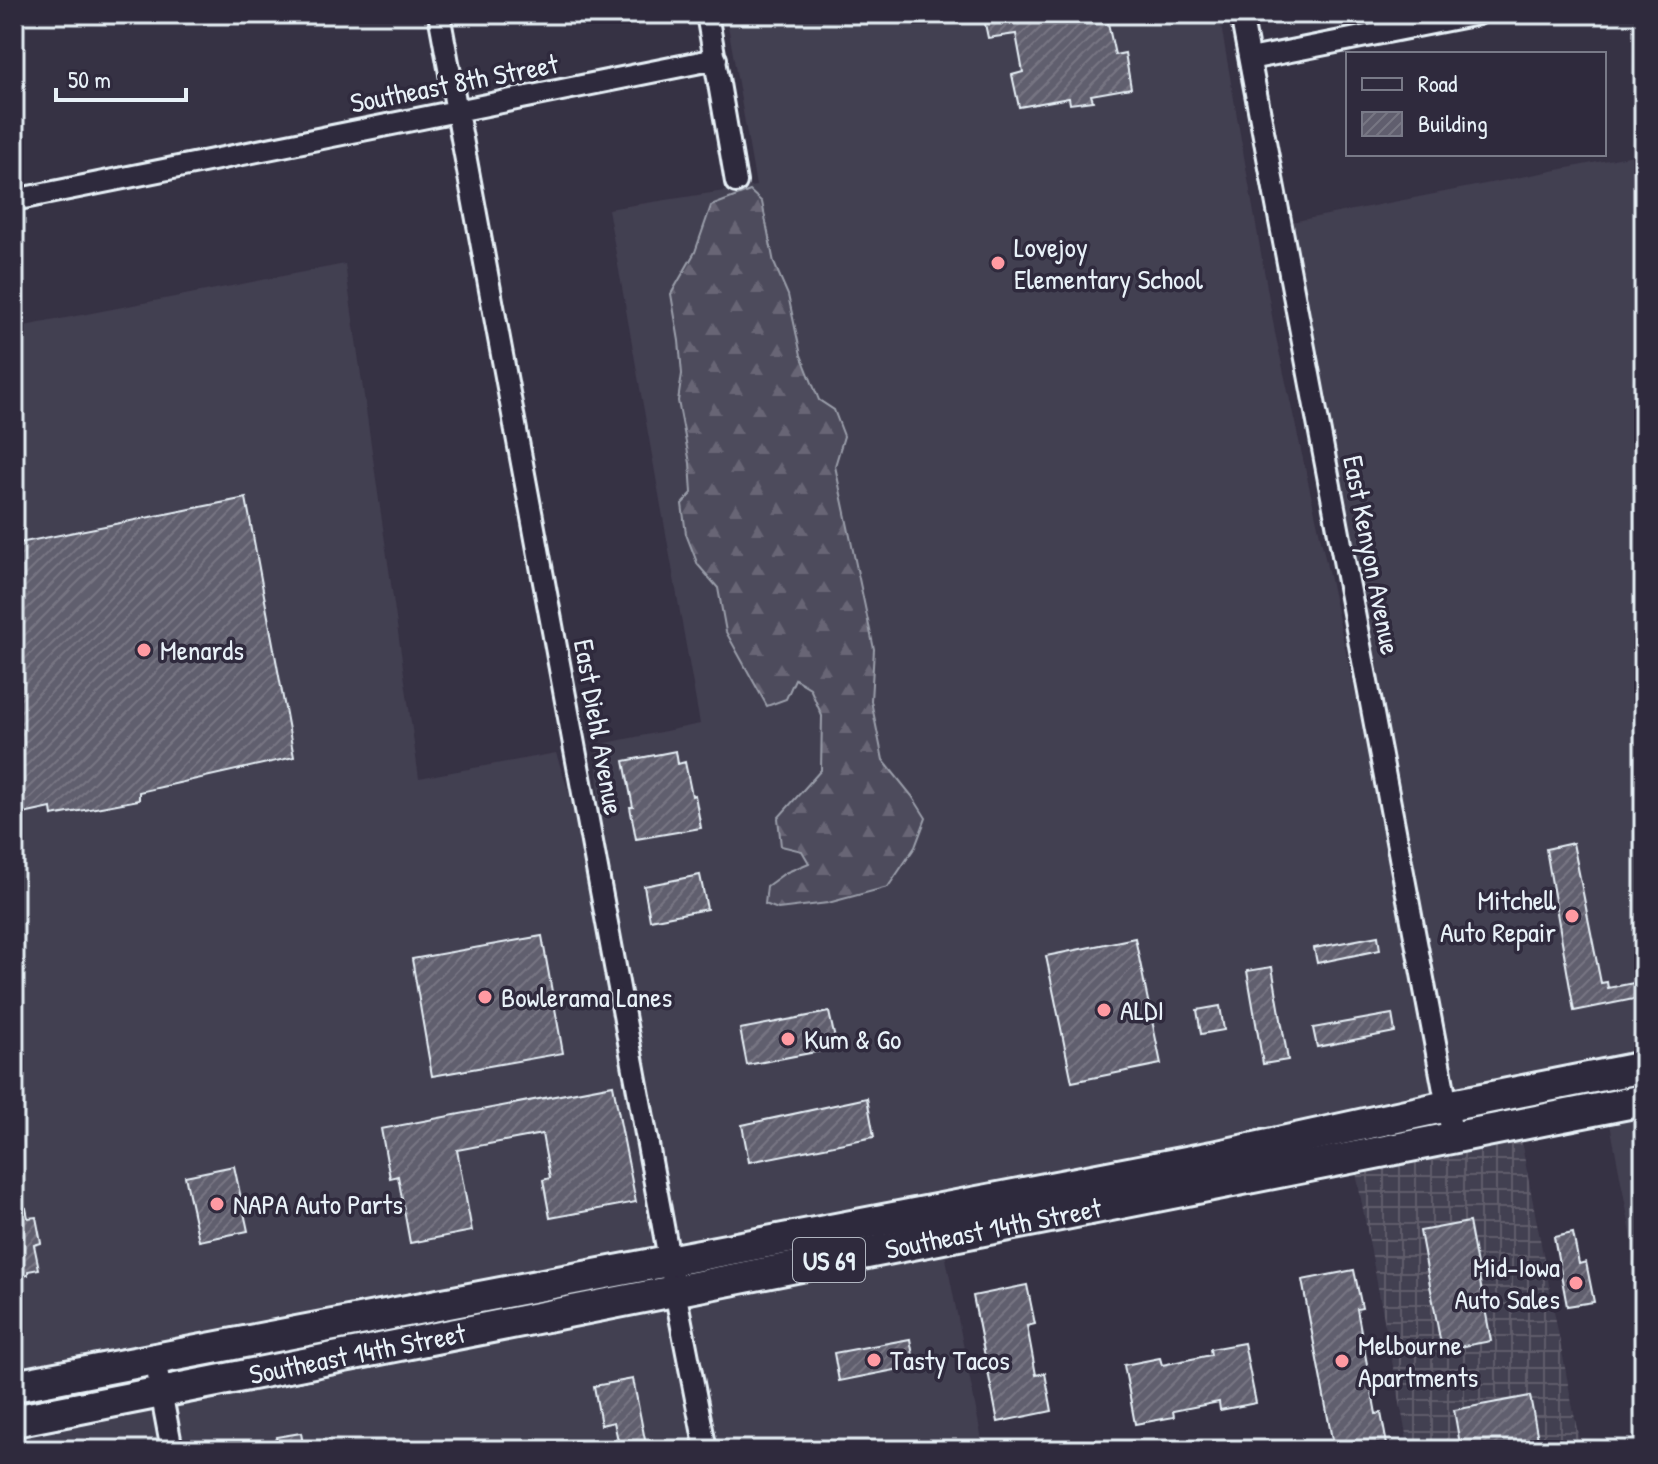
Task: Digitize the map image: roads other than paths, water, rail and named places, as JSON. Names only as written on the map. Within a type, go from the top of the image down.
[{"type":"main road","name":"Southeast 14th Street","points":[[14,1386],[1218,1156],[1644,1067]]},
{"type":"main road","name":"Southeast 14th Street","points":[[14,1421],[1644,1100]]},
{"type":"street","name":"East Diehl Avenue","points":[[439,14],[706,1450]]},
{"type":"street","points":[[707,14],[736,182]]},
{"type":"street","name":"East Kenyon Avenue","points":[[1241,14],[1453,1138]]},
{"type":"street","points":[[1250,59],[1478,14]]},
{"type":"street","name":"Southeast 8th Street","points":[[14,200],[716,59]]},
{"type":"street","points":[[155,1359],[172,1450]]},
{"type":"place","name":"Lovejoy Elementary School","points":[[998,263]]},
{"type":"place","name":"Menards","points":[[144,650]]},
{"type":"place","name":"Mitchell Auto Repair","points":[[1572,916]]},
{"type":"place","name":"Bowlerama Lanes","points":[[485,997]]},
{"type":"place","name":"ALDI","points":[[1104,1010]]},
{"type":"place","name":"Kum & Go","points":[[788,1039]]},
{"type":"place","name":"NAPA Auto Parts","points":[[217,1204]]},
{"type":"place","name":"Mid-Iowa Auto Sales","points":[[1576,1283]]},
{"type":"place","name":"Tasty Tacos","points":[[874,1360]]},
{"type":"place","name":"Melbourne Apartments","points":[[1342,1361]]}]
